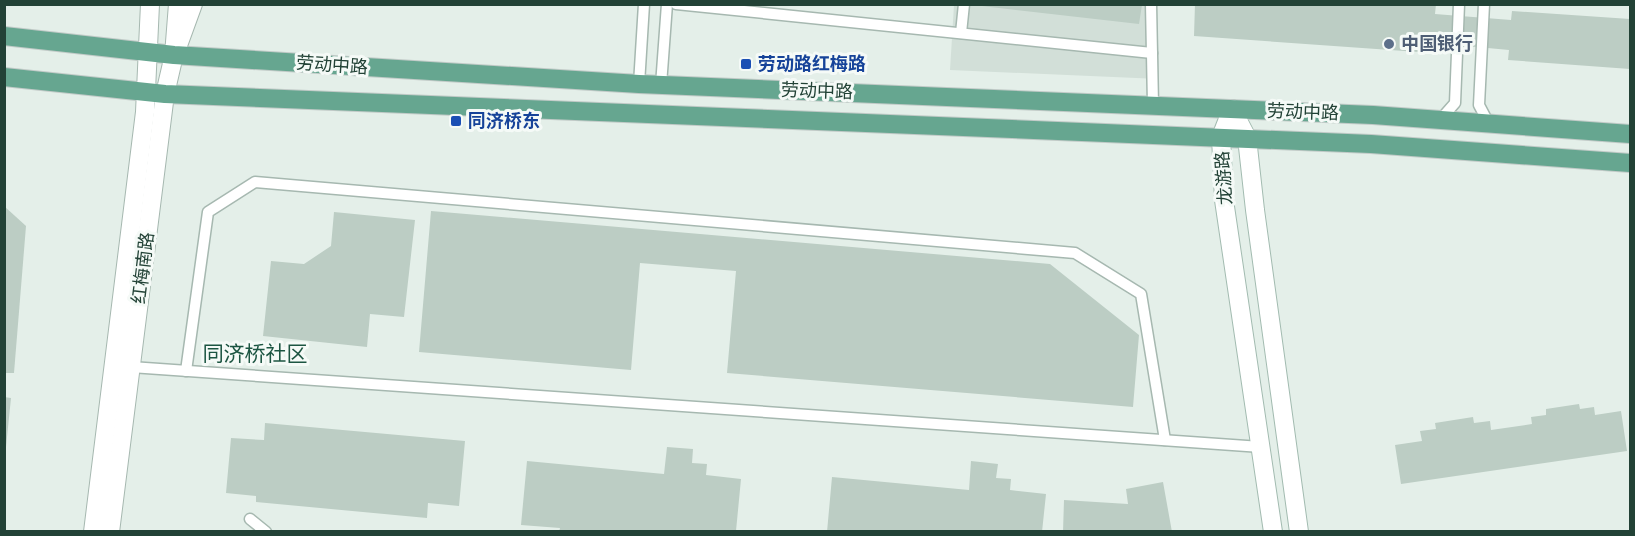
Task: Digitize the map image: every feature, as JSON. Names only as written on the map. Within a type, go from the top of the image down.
[{"type":"main road","name":"劳动中路","points":[[4,36],[174,55],[639,84],[1153,105],[1440,120],[1630,134]]},
{"type":"main road","name":"劳动中路","points":[[4,76],[165,94],[1247,138],[1371,144],[1630,163]]},
{"type":"street","name":"红梅南路","points":[[93,531],[145,112],[150,4]]},
{"type":"street","name":"红梅南路","points":[[110,531],[165,94],[174,55],[178,4]]},
{"type":"street","points":[[174,55],[194,4]]},
{"type":"street","name":"龙游路","points":[[1232,109],[1221,137],[1224,200],[1274,531]]},
{"type":"street","name":"龙游路","points":[[1232,109],[1247,138],[1256,222],[1299,531]]},
{"type":"lane","points":[[639,84],[644,4]]},
{"type":"lane","points":[[661,85],[667,4]]},
{"type":"lane","points":[[676,4],[1152,53]]},
{"type":"lane","points":[[962,33],[964,4]]},
{"type":"lane","points":[[1151,4],[1153,105]]},
{"type":"lane","points":[[1440,120],[1455,103],[1459,4]]},
{"type":"lane","points":[[1484,4],[1479,105],[1489,123]]},
{"type":"lane","points":[[186,371],[208,212],[255,182],[1075,253],[1141,294],[1165,440]]},
{"type":"lane","points":[[130,367],[1261,447]]},
{"type":"lane","points":[[250,519],[266,531]]},
{"type":"shaded area","points":[[954,5],[1157,5],[1159,79],[950,70]]},
{"type":"building","points":[[1195,4],[1436,4],[1435,14],[1511,20],[1512,11],[1630,19],[1630,69],[1508,60],[1509,50],[1434,43],[1433,53],[1194,36]]},
{"type":"building","points":[[982,5],[1142,5],[1139,24]]},
{"type":"building","points":[[4,206],[26,226],[14,373],[4,373]]},
{"type":"building","points":[[431,211],[1050,264],[1139,335],[1133,407],[727,373],[736,271],[640,263],[631,370],[419,352]]},
{"type":"building","points":[[334,212],[415,220],[404,317],[370,314],[367,347],[263,336],[271,261],[304,264],[331,246]]},
{"type":"building","points":[[4,397],[11,398],[6,447],[4,447]]},
{"type":"building","points":[[1579,404],[1580,409],[1594,407],[1595,415],[1621,411],[1627,451],[1401,484],[1395,445],[1422,441],[1420,431],[1436,429],[1435,423],[1473,417],[1474,423],[1490,421],[1491,430],[1532,424],[1531,417],[1546,415],[1546,409]]},
{"type":"building","points":[[265,423],[465,441],[459,506],[428,503],[427,518],[256,502],[256,496],[226,493],[231,438],[264,440]]},
{"type":"building","points":[[667,447],[693,449],[692,463],[707,464],[706,475],[741,479],[736,531],[559,532],[560,528],[521,525],[527,461],[664,474]]},
{"type":"building","points":[[971,461],[998,464],[996,478],[1011,479],[1010,490],[1046,494],[1042,532],[827,532],[832,477],[969,490]]},
{"type":"building","points":[[1163,482],[1172,532],[1063,532],[1064,500],[1128,504],[1126,489]]},
{"type":"place","name":"中国银行","points":[[1389,44]]},
{"type":"place","name":"劳动路红梅路","points":[[746,64]]},
{"type":"place","name":"同济桥东","points":[[456,121]]},
{"type":"district","name":"同济桥社区","points":[[255,354]]}]
